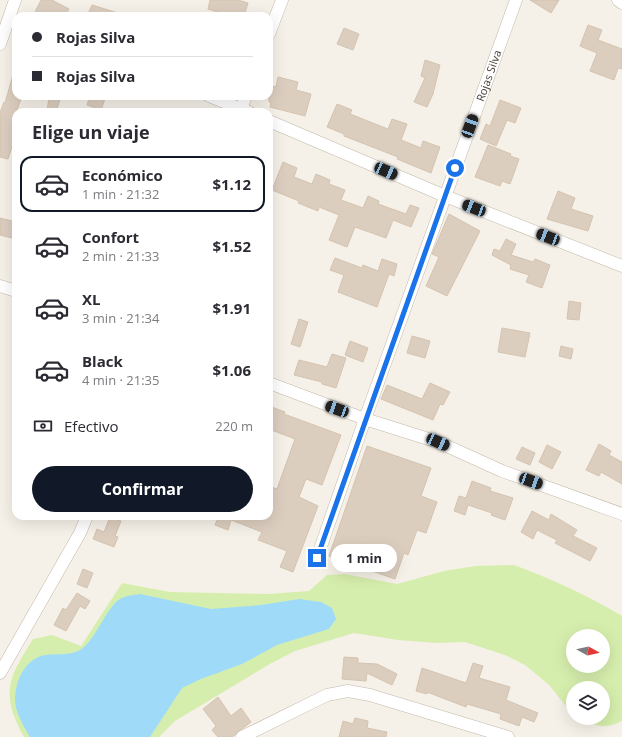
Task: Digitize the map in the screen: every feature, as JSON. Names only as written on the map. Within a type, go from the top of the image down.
[{"type":"street","points":[[0,44],[15,0]]},
{"type":"street","points":[[273,24],[282,0]]},
{"type":"street","name":"Rojas Silva","points":[[317,558],[365,419],[516,0]]},
{"type":"street","points":[[618,0],[622,3]]},
{"type":"street","points":[[218,100],[237,108]]},
{"type":"street","points":[[273,123],[445,196],[622,266]]},
{"type":"street","points":[[0,286],[12,290]]},
{"type":"street","points":[[273,385],[365,419],[438,442],[502,471],[622,514]]},
{"type":"street","points":[[0,673],[80,532],[85,520]]},
{"type":"street","points":[[242,737],[327,695],[348,691],[370,695],[508,737]]},
{"type":"green space","points":[[514,565],[569,588],[622,616],[622,721],[610,725],[610,681],[566,681],[566,706],[549,685],[525,665],[505,655],[465,642],[437,643],[398,640],[354,633],[295,651],[268,665],[175,721],[159,737],[24,737],[16,722],[10,697],[10,686],[18,665],[33,639],[52,635],[81,646],[122,583],[170,592],[267,594],[309,591],[327,575],[345,574],[397,584],[444,571],[475,566]]},
{"type":"water","points":[[140,594],[211,609],[261,605],[299,599],[321,602],[332,608],[336,619],[329,629],[277,645],[242,664],[201,679],[182,688],[150,737],[30,737],[20,718],[15,703],[17,685],[22,672],[30,663],[41,656],[70,653],[80,650],[90,641],[107,613],[117,601],[127,596]]},
{"type":"building","points":[[41,0],[52,0],[69,9],[67,12],[35,12]]},
{"type":"building","points":[[210,0],[238,0],[248,3],[245,12],[218,12],[208,9]]},
{"type":"building","points":[[530,0],[559,0],[551,13]]},
{"type":"building","points":[[92,5],[115,12],[89,12]]},
{"type":"building","points":[[588,25],[602,30],[598,40],[622,49],[622,69],[618,68],[614,80],[590,71],[597,53],[580,46]]},
{"type":"building","points":[[344,28],[359,34],[353,50],[337,44]]},
{"type":"building","points":[[425,60],[440,65],[433,94],[427,107],[414,102],[425,78],[421,76]]},
{"type":"building","points":[[278,77],[298,82],[296,90],[311,94],[305,116],[270,107],[271,102],[269,102],[269,100],[273,100],[273,86],[276,87]]},
{"type":"building","points":[[12,78],[12,100],[21,100],[18,108],[12,108],[12,147],[8,159],[0,157],[0,113],[4,102],[5,103]]},
{"type":"building","points":[[48,100],[60,100],[57,108],[48,108]]},
{"type":"building","points":[[89,100],[105,100],[102,108],[95,108],[87,105]]},
{"type":"building","points":[[500,100],[521,108],[515,123],[507,120],[496,146],[480,139],[486,124],[490,126]]},
{"type":"building","points":[[337,104],[352,110],[350,114],[388,129],[392,119],[407,124],[401,140],[421,148],[423,141],[440,147],[431,173],[397,159],[398,157],[344,136],[344,134],[327,127]]},
{"type":"building","points":[[488,145],[511,154],[510,156],[519,159],[510,184],[502,181],[500,186],[475,177]]},
{"type":"building","points":[[283,162],[297,168],[294,177],[312,184],[316,174],[330,180],[329,184],[345,190],[341,200],[363,208],[368,196],[379,201],[378,204],[406,214],[410,205],[419,208],[411,227],[393,220],[386,238],[355,227],[347,247],[329,240],[339,215],[319,207],[318,211],[298,203],[299,201],[273,190]]},
{"type":"building","points":[[558,191],[575,198],[571,209],[593,216],[588,231],[547,219]]},
{"type":"building","points":[[449,214],[480,231],[447,296],[426,286],[439,257],[432,254]]},
{"type":"building","points":[[0,218],[12,221],[12,238],[0,235]]},
{"type":"building","points":[[506,239],[516,244],[511,255],[533,262],[535,259],[550,265],[542,288],[526,282],[529,275],[510,269],[511,265],[492,255],[494,249],[500,251]]},
{"type":"building","points":[[335,258],[362,268],[363,265],[378,271],[382,259],[397,264],[394,276],[389,274],[377,307],[338,292],[344,275],[330,270]]},
{"type":"building","points":[[569,301],[581,303],[579,320],[567,319]]},
{"type":"building","points":[[299,319],[308,322],[300,347],[291,344]]},
{"type":"building","points":[[502,328],[530,333],[525,357],[498,352]]},
{"type":"building","points":[[412,336],[430,341],[425,358],[407,353]]},
{"type":"building","points":[[350,341],[368,348],[363,362],[345,355]]},
{"type":"building","points":[[561,346],[573,349],[571,359],[559,356]]},
{"type":"building","points":[[332,354],[346,358],[336,388],[322,384],[322,382],[294,375],[299,360],[327,367]]},
{"type":"building","points":[[430,383],[450,392],[443,405],[440,404],[433,420],[381,399],[387,385],[422,399]]},
{"type":"building","points":[[273,408],[285,412],[284,414],[341,435],[322,485],[306,479],[299,497],[318,506],[293,572],[280,567],[287,551],[258,540],[262,532],[231,520],[273,520],[273,488],[277,489],[295,439],[273,431]]},
{"type":"building","points":[[599,444],[611,451],[609,455],[622,462],[622,484],[601,472],[599,476],[586,470]]},
{"type":"building","points":[[547,445],[561,452],[552,469],[539,462]]},
{"type":"building","points":[[367,446],[431,468],[421,496],[437,502],[426,533],[417,530],[408,555],[404,553],[395,579],[329,556]]},
{"type":"building","points":[[522,447],[535,453],[530,465],[516,459]]},
{"type":"building","points":[[472,481],[491,488],[490,491],[513,498],[505,520],[491,515],[492,513],[468,505],[465,515],[454,511],[459,496],[466,498]]},
{"type":"building","points":[[532,511],[549,520],[551,514],[577,530],[573,536],[597,548],[590,561],[555,543],[557,540],[537,530],[533,539],[521,532]]},
{"type":"building","points":[[109,520],[121,521],[115,536],[118,537],[114,547],[93,539],[97,529],[104,532]]},
{"type":"building","points":[[217,520],[231,520],[228,530],[215,525]]},
{"type":"building","points":[[83,569],[93,573],[87,588],[77,584]]},
{"type":"building","points":[[77,593],[90,601],[85,609],[80,606],[66,631],[54,625],[63,608],[66,610]]},
{"type":"building","points":[[344,657],[358,658],[358,663],[377,664],[397,674],[392,685],[367,673],[366,681],[342,679]]},
{"type":"building","points":[[473,663],[483,666],[479,678],[510,687],[506,700],[538,713],[534,722],[522,717],[519,726],[500,719],[501,714],[467,704],[466,707],[427,692],[427,694],[416,691],[422,668],[466,683]]},
{"type":"building","points":[[218,697],[231,716],[241,708],[251,722],[232,737],[218,737],[212,730],[216,726],[203,709]]},
{"type":"building","points":[[355,718],[368,721],[367,728],[387,732],[386,737],[339,737],[343,721],[353,724]]},
{"type":"route","points":[[317,558],[455,168]]}]
